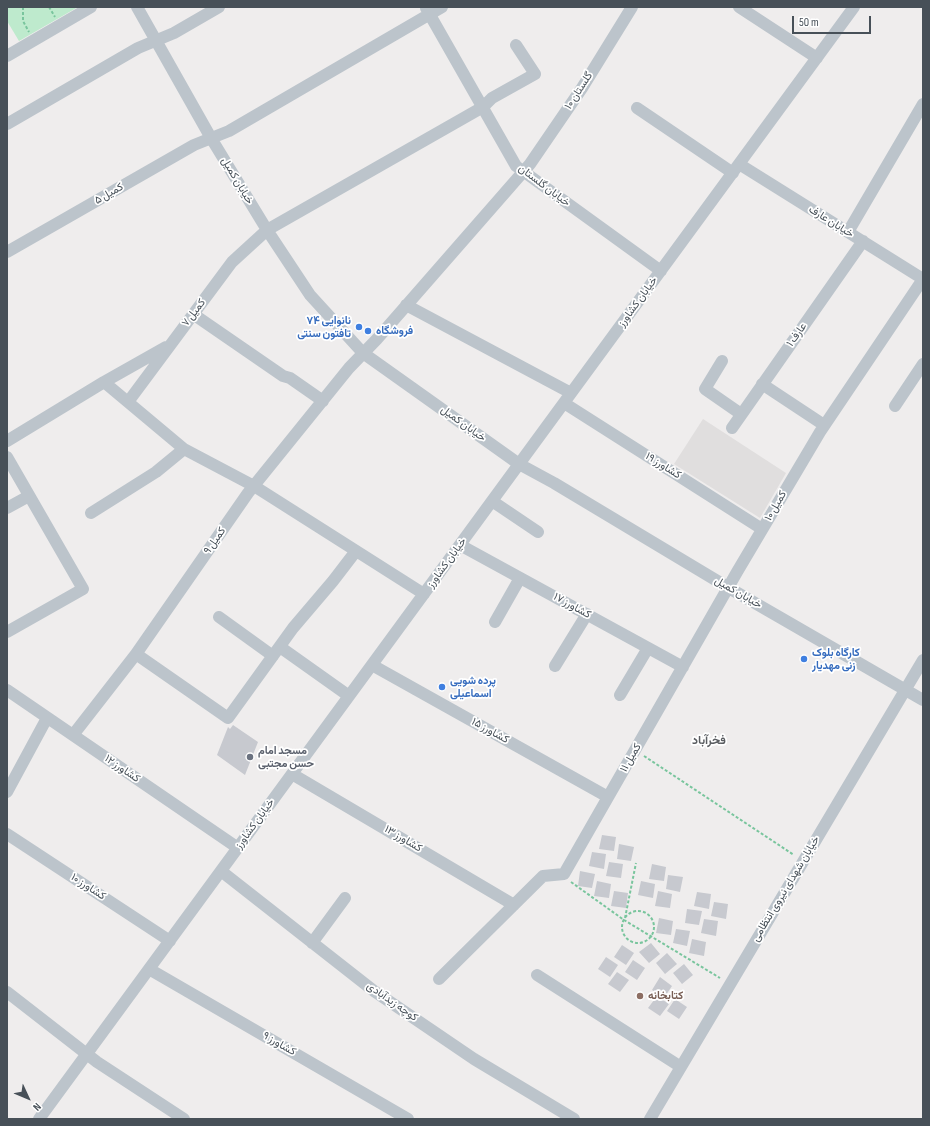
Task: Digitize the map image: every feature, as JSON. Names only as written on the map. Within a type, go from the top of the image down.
[{"type":"street","points":[[7,56],[91,7]]},
{"type":"street","name":"خیابان کمیل","points":[[137,7],[211,138],[267,230],[310,295],[363,353],[519,464],[728,588],[923,700]]},
{"type":"street","points":[[7,124],[138,48],[174,33],[219,7]]},
{"type":"street","name":"کمیل ۵","points":[[7,252],[194,144],[229,131],[325,75],[428,11],[442,7]]},
{"type":"street","name":"گلستان ۱۰","points":[[406,305],[530,164],[582,88],[632,7]]},
{"type":"street","points":[[739,7],[817,58]]},
{"type":"street","name":"خیابان کشاورز","points":[[39,1119],[854,7]]},
{"type":"street","name":"خیابان گلستان","points":[[428,11],[516,166],[522,172],[661,271]]},
{"type":"street","name":"کمیل ۷","points":[[128,402],[232,262],[267,230],[483,107],[492,98],[535,74],[516,44]]},
{"type":"street","points":[[848,232],[923,104]]},
{"type":"street","name":"خیابان عارف","points":[[637,108],[736,169],[848,232],[923,279]]},
{"type":"street","name":"عارف ۱","points":[[732,428],[863,241]]},
{"type":"street","name":"کمیل ۱۰","points":[[728,588],[824,425],[923,279]]},
{"type":"street","name":"کمیل ۹","points":[[73,735],[136,654],[248,493],[349,368],[406,305]]},
{"type":"street","name":"کشاورز ۱۹","points":[[406,305],[568,398],[762,529]]},
{"type":"street","points":[[193,314],[283,376],[290,378],[323,401]]},
{"type":"street","points":[[7,441],[104,382],[171,344]]},
{"type":"street","points":[[722,361],[705,388],[742,414]]},
{"type":"street","points":[[895,406],[923,364]]},
{"type":"street","points":[[104,382],[184,449],[254,486],[424,594]]},
{"type":"street","points":[[762,384],[824,425]]},
{"type":"street","points":[[91,513],[156,472],[184,449]]},
{"type":"street","points":[[7,457],[83,589],[7,632]]},
{"type":"street","points":[[7,508],[29,496]]},
{"type":"street","points":[[492,501],[538,532]]},
{"type":"street","name":"کشاورز ۱۷","points":[[460,545],[683,667]]},
{"type":"street","points":[[136,654],[228,718],[293,628],[356,551]]},
{"type":"street","points":[[495,622],[520,578]]},
{"type":"street","name":"کمیل ۱۱","points":[[564,874],[728,588]]},
{"type":"street","points":[[555,666],[587,614]]},
{"type":"street","points":[[218,617],[349,696]]},
{"type":"street","points":[[620,695],[648,648]]},
{"type":"street","name":"خیابان شهدای نیروی انتظامی","points":[[650,1119],[923,660]]},
{"type":"street","name":"کشاورز ۱۵","points":[[372,665],[608,797]]},
{"type":"street","name":"کشاورز ۱۲","points":[[7,690],[238,848]]},
{"type":"street","points":[[7,792],[48,718]]},
{"type":"street","name":"کشاورز ۱۳","points":[[292,774],[514,905]]},
{"type":"street","name":"کشاورز ۱۰","points":[[7,834],[170,941]]},
{"type":"street","name":"کوچه زیدآبادی","points":[[221,871],[374,991],[474,1058],[574,1119]]},
{"type":"street","points":[[439,979],[543,876],[564,874]]},
{"type":"street","points":[[312,943],[345,898]]},
{"type":"street","name":"کشاورز ۹","points":[[149,969],[408,1119]]},
{"type":"street","points":[[538,975],[681,1067]]},
{"type":"street","points":[[7,992],[97,1062],[184,1119]]},
{"type":"path","points":[[23,7],[23,21],[33,40]]},
{"type":"path","points":[[635,750],[803,861]]},
{"type":"path","points":[[624,920],[633,912],[641,911],[648,914],[653,921],[653,932],[651,936],[642,942],[632,941],[626,937],[623,930],[624,920],[636,863]]},
{"type":"path","points":[[564,874],[567,880],[624,920],[730,984]]},
{"type":"shaded area","points":[[703,419],[786,473],[760,518],[674,464]]},
{"type":"green space","points":[[7,7],[78,7],[19,41],[7,21]]},
{"type":"building","points":[[233,725],[258,742],[245,775],[217,755],[228,727],[230,729]]},
{"type":"building","points":[[602,835],[616,837],[614,851],[599,849]]},
{"type":"building","points":[[619,844],[634,847],[631,861],[617,859]]},
{"type":"building","points":[[592,852],[606,854],[604,869],[589,866]]},
{"type":"building","points":[[609,862],[623,864],[621,878],[606,876]]},
{"type":"building","points":[[652,864],[666,867],[664,881],[649,879]]},
{"type":"building","points":[[580,871],[595,874],[592,888],[578,886]]},
{"type":"building","points":[[668,875],[683,877],[680,892],[666,889]]},
{"type":"building","points":[[597,881],[611,884],[609,898],[594,896]]},
{"type":"building","points":[[641,881],[655,884],[653,898],[638,895]]},
{"type":"building","points":[[614,891],[628,893],[626,908],[611,906]]},
{"type":"building","points":[[658,891],[672,894],[670,908],[655,906]]},
{"type":"building","points":[[697,892],[711,894],[709,909],[694,906]]},
{"type":"building","points":[[714,902],[728,904],[726,919],[711,916]]},
{"type":"building","points":[[687,909],[702,911],[699,925],[685,923]]},
{"type":"building","points":[[659,918],[673,921],[671,935],[656,933]]},
{"type":"building","points":[[704,919],[718,921],[716,936],[701,933]]},
{"type":"building","points":[[676,929],[690,931],[687,946],[673,943]]},
{"type":"building","points":[[692,939],[706,942],[704,956],[689,953]]},
{"type":"building","points":[[651,943],[660,954],[649,963],[639,952]]},
{"type":"building","points":[[622,945],[634,953],[626,965],[614,957]]},
{"type":"building","points":[[667,953],[677,964],[665,974],[656,963]]},
{"type":"building","points":[[606,957],[618,965],[610,977],[598,969]]},
{"type":"building","points":[[633,960],[645,968],[637,980],[625,972]]},
{"type":"building","points":[[684,964],[693,975],[682,984],[673,973]]},
{"type":"building","points":[[617,972],[629,980],[620,992],[608,984]]},
{"type":"building","points":[[660,977],[672,986],[664,998],[652,990]]},
{"type":"building","points":[[657,996],[669,1004],[660,1016],[648,1008]]},
{"type":"building","points":[[675,999],[687,1007],[679,1019],[667,1011]]},
{"type":"place","name":"نانوایی ۷۴ تافتون سنتی","points":[[359,327]]},
{"type":"place","name":"فروشگاه","points":[[368,331]]},
{"type":"place","name":"کارگاه بلوک زنی مهدیار","points":[[804,659]]},
{"type":"place","name":"پرده شویی اسماعیلی","points":[[442,687]]},
{"type":"place","name":"مسجد امام حسن مجتبی","points":[[250,757]]},
{"type":"place","name":"کتابخانه","points":[[640,996]]},
{"type":"district","name":"فخرآباد","points":[[709,741]]}]
